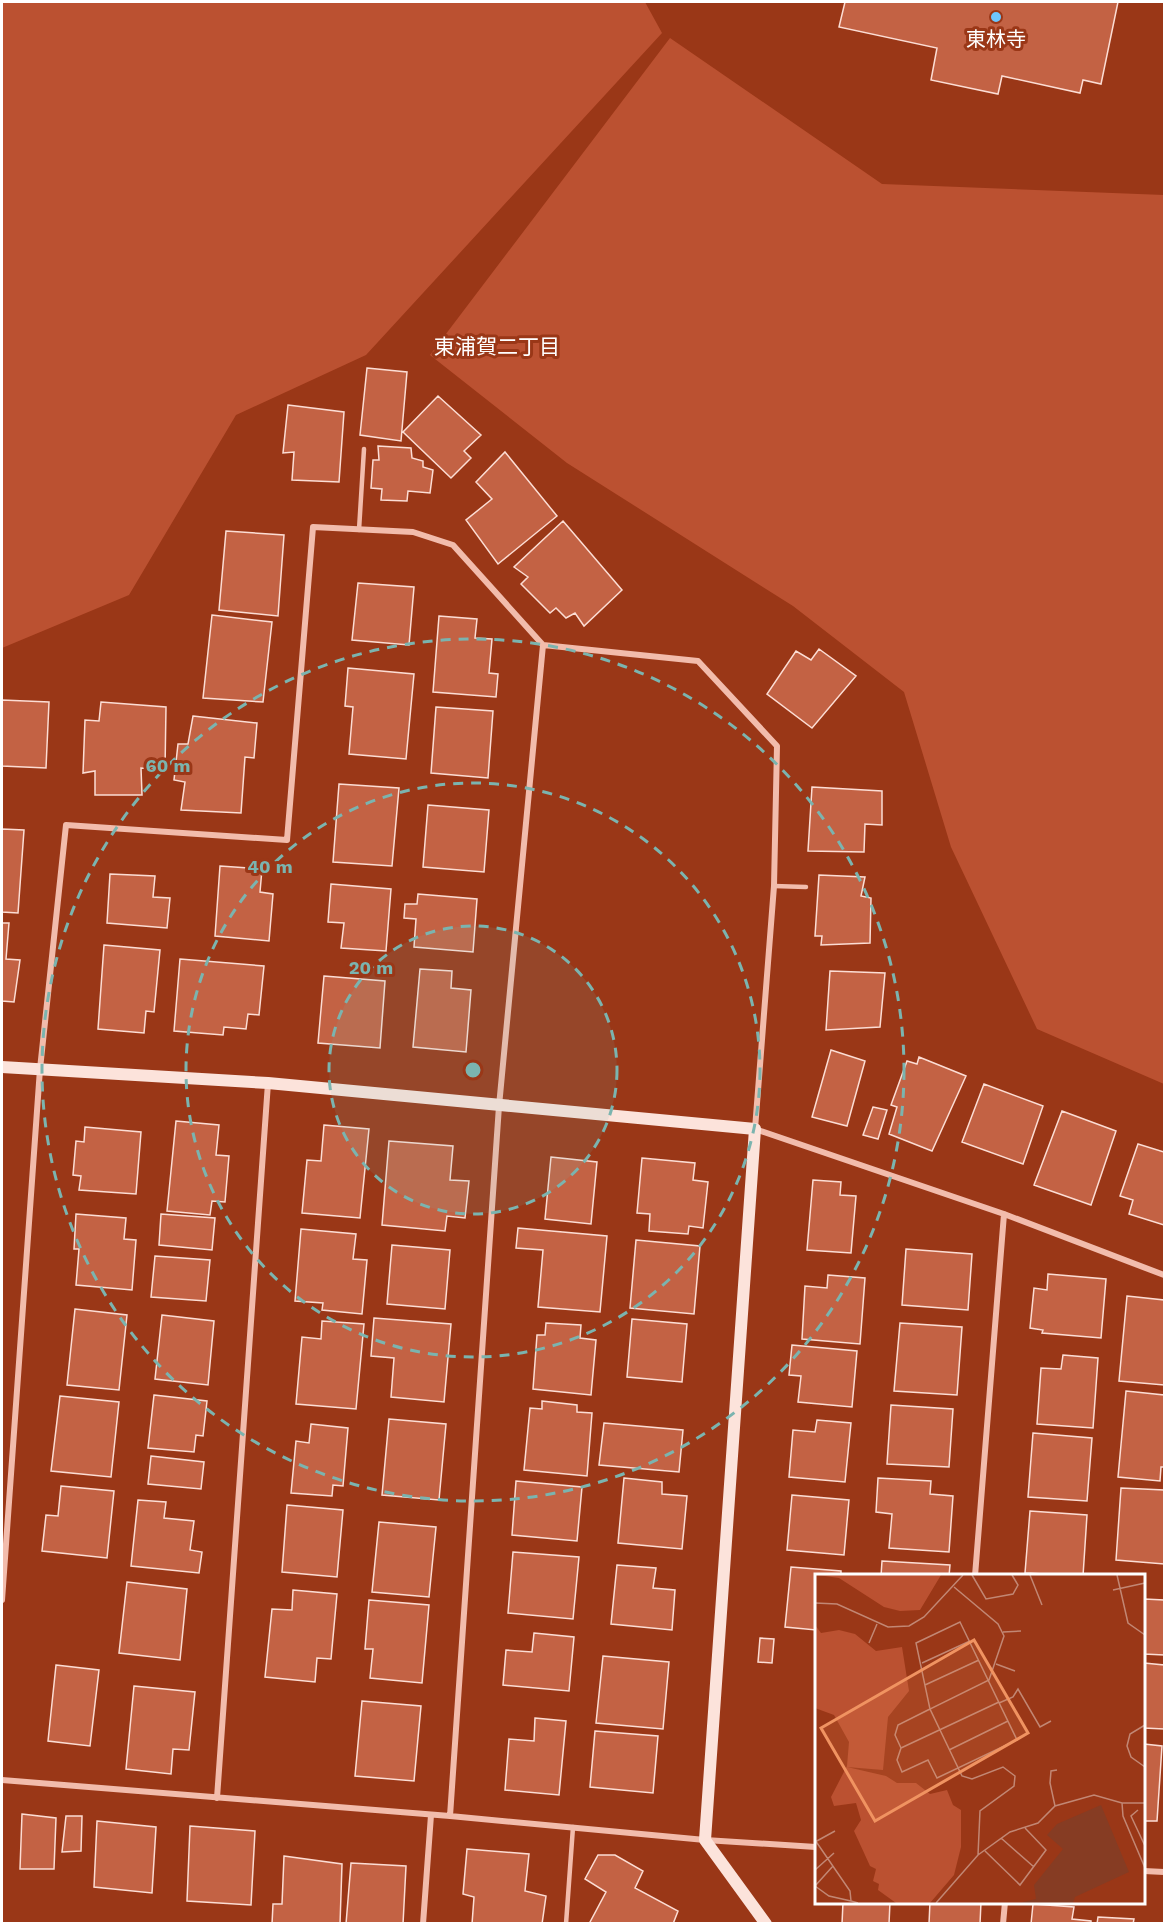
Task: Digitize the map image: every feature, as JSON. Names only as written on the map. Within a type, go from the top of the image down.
[{"type":"street","points":[[2,1600],[40,1069],[66,825],[287,840],[313,527],[413,531],[453,545],[543,645],[698,661],[777,746],[774,886],[754,1130],[705,1840],[766,1923]]},
{"type":"street","points":[[450,1816],[499,1106],[543,645]]},
{"type":"street","points":[[2,1067],[268,1083],[754,1130],[1004,1214],[1164,1275]]},
{"type":"street","points":[[217,1798],[268,1083]]},
{"type":"street","points":[[975,1574],[1004,1214]]},
{"type":"street","points":[[2,1780],[450,1816],[705,1840],[815,1846]]},
{"type":"street","points":[[423,1923],[431,1815]]},
{"type":"street","points":[[1145,1871],[1164,1872]]},
{"type":"street","points":[[1003,1923],[1005,1904]]},
{"type":"lane","points":[[359,530],[364,450]]},
{"type":"lane","points":[[774,886],[806,887]]},
{"type":"lane","points":[[566,1923],[573,1827]]},
{"type":"shaded area","points":[[2,2],[645,2],[662,33],[366,355],[236,415],[129,595],[2,648]]},
{"type":"shaded area","points":[[670,38],[882,184],[1164,195],[1164,1084],[1037,1029],[951,847],[904,692],[793,606],[567,463],[430,355]]},
{"type":"building","points":[[845,2],[1118,2],[1101,84],[1083,80],[1080,93],[1002,76],[998,94],[931,80],[937,48],[839,27]]},
{"type":"building","points":[[367,368],[407,372],[401,441],[360,435]]},
{"type":"building","points":[[438,396],[481,435],[464,451],[471,458],[451,478],[403,432]]},
{"type":"building","points":[[288,405],[344,412],[339,482],[292,480],[294,452],[283,453]]},
{"type":"building","points":[[378,446],[411,448],[412,458],[423,461],[423,467],[433,470],[430,493],[408,491],[407,501],[381,500],[382,489],[371,488],[373,460],[379,460]]},
{"type":"building","points":[[505,452],[557,516],[498,564],[466,520],[492,499],[476,482]]},
{"type":"building","points":[[563,521],[622,590],[584,626],[575,613],[566,618],[556,608],[550,613],[521,584],[528,577],[514,567]]},
{"type":"building","points":[[226,531],[284,535],[278,616],[219,610]]},
{"type":"building","points":[[358,583],[414,587],[409,645],[352,640]]},
{"type":"building","points":[[212,615],[272,622],[263,702],[203,698]]},
{"type":"building","points":[[439,616],[477,619],[475,638],[492,639],[489,673],[498,674],[496,697],[433,692]]},
{"type":"building","points":[[819,649],[856,676],[812,728],[767,694],[796,651],[811,660]]},
{"type":"building","points":[[348,668],[414,674],[406,759],[349,754],[353,707],[345,706]]},
{"type":"building","points":[[2,700],[49,702],[46,768],[2,766]]},
{"type":"building","points":[[101,702],[166,707],[165,770],[141,768],[142,795],[95,795],[95,771],[83,773],[85,720],[99,721]]},
{"type":"building","points":[[436,707],[493,711],[488,778],[431,773]]},
{"type":"building","points":[[193,716],[257,723],[254,758],[245,757],[241,813],[181,810],[185,782],[174,780],[178,744],[188,744]]},
{"type":"building","points":[[339,784],[399,788],[392,866],[333,862]]},
{"type":"building","points":[[812,787],[882,791],[882,825],[865,824],[864,852],[808,851]]},
{"type":"building","points":[[428,805],[489,810],[484,872],[423,867]]},
{"type":"building","points":[[2,829],[24,830],[18,913],[2,912]]},
{"type":"building","points":[[220,866],[262,869],[260,892],[273,894],[269,941],[215,936]]},
{"type":"building","points":[[110,874],[155,876],[153,897],[170,898],[167,928],[107,923]]},
{"type":"building","points":[[819,875],[865,877],[861,896],[871,898],[870,943],[821,945],[822,936],[815,936]]},
{"type":"building","points":[[331,884],[391,889],[386,951],[341,948],[344,923],[328,922]]},
{"type":"building","points":[[418,894],[477,899],[473,952],[414,947],[416,919],[404,918],[405,904],[417,904]]},
{"type":"building","points":[[2,923],[9,923],[6,959],[20,960],[14,1002],[2,1001]]},
{"type":"building","points":[[104,945],[160,950],[154,1012],[146,1011],[144,1033],[98,1029]]},
{"type":"building","points":[[180,959],[264,966],[259,1015],[248,1014],[246,1029],[224,1027],[223,1035],[174,1031]]},
{"type":"building","points":[[420,969],[452,971],[451,988],[471,990],[466,1052],[413,1047]]},
{"type":"building","points":[[830,971],[885,973],[880,1027],[826,1030]]},
{"type":"building","points":[[324,976],[385,981],[380,1048],[318,1043]]},
{"type":"building","points":[[831,1050],[865,1061],[847,1126],[812,1117]]},
{"type":"building","points":[[919,1057],[966,1076],[932,1151],[889,1134],[897,1107],[891,1105],[907,1061],[917,1064]]},
{"type":"building","points":[[984,1084],[1043,1106],[1023,1164],[962,1142]]},
{"type":"building","points":[[873,1107],[887,1110],[878,1139],[863,1135]]},
{"type":"building","points":[[1062,1111],[1116,1131],[1091,1205],[1034,1185]]},
{"type":"building","points":[[176,1121],[219,1125],[216,1155],[229,1156],[225,1202],[212,1201],[210,1215],[167,1211]]},
{"type":"building","points":[[324,1125],[369,1129],[360,1218],[302,1213],[307,1160],[321,1161]]},
{"type":"building","points":[[85,1127],[141,1132],[136,1194],[79,1190],[81,1176],[73,1175],[76,1141],[84,1142]]},
{"type":"building","points":[[389,1141],[453,1146],[450,1180],[469,1181],[465,1218],[447,1216],[445,1231],[382,1225]]},
{"type":"building","points":[[1138,1144],[1164,1152],[1164,1225],[1129,1214],[1133,1200],[1120,1196]]},
{"type":"building","points":[[551,1157],[597,1162],[591,1224],[545,1219]]},
{"type":"building","points":[[642,1158],[695,1163],[693,1180],[708,1182],[703,1228],[689,1226],[688,1234],[649,1231],[650,1214],[637,1213]]},
{"type":"building","points":[[813,1180],[841,1182],[840,1195],[856,1196],[851,1253],[807,1250]]},
{"type":"building","points":[[76,1214],[126,1218],[124,1239],[136,1240],[132,1290],[76,1285],[79,1249],[74,1249]]},
{"type":"building","points":[[161,1214],[215,1218],[212,1250],[159,1245]]},
{"type":"building","points":[[518,1228],[607,1236],[600,1312],[538,1307],[543,1250],[516,1248]]},
{"type":"building","points":[[301,1229],[356,1234],[353,1259],[367,1260],[362,1314],[322,1310],[323,1303],[295,1301]]},
{"type":"building","points":[[636,1240],[700,1246],[694,1314],[630,1308]]},
{"type":"building","points":[[392,1245],[450,1250],[445,1309],[387,1304]]},
{"type":"building","points":[[906,1249],[972,1254],[968,1310],[902,1305]]},
{"type":"building","points":[[155,1256],[210,1260],[206,1301],[151,1297]]},
{"type":"building","points":[[1048,1274],[1106,1279],[1101,1338],[1042,1333],[1043,1330],[1030,1328],[1034,1288],[1047,1290]]},
{"type":"building","points":[[828,1275],[865,1278],[860,1344],[802,1339],[805,1286],[827,1288]]},
{"type":"building","points":[[1127,1296],[1164,1300],[1164,1385],[1119,1381]]},
{"type":"building","points":[[75,1309],[127,1315],[119,1390],[67,1385]]},
{"type":"building","points":[[162,1315],[214,1321],[208,1385],[155,1379]]},
{"type":"building","points":[[374,1318],[451,1324],[444,1402],[391,1397],[394,1358],[371,1356]]},
{"type":"building","points":[[632,1319],[687,1324],[682,1382],[627,1377]]},
{"type":"building","points":[[322,1321],[364,1324],[356,1409],[296,1404],[302,1337],[321,1339]]},
{"type":"building","points":[[546,1323],[581,1325],[580,1338],[596,1340],[591,1395],[533,1389],[537,1335],[545,1335]]},
{"type":"building","points":[[900,1323],[962,1327],[957,1395],[894,1391]]},
{"type":"building","points":[[792,1345],[857,1351],[852,1407],[798,1402],[801,1376],[789,1375]]},
{"type":"building","points":[[1063,1355],[1098,1358],[1093,1428],[1037,1424],[1041,1368],[1061,1369]]},
{"type":"building","points":[[1126,1391],[1164,1395],[1164,1467],[1161,1467],[1160,1481],[1118,1477]]},
{"type":"building","points":[[154,1395],[207,1401],[203,1436],[196,1435],[194,1452],[148,1448]]},
{"type":"building","points":[[60,1396],[119,1402],[111,1477],[51,1471]]},
{"type":"building","points":[[542,1401],[577,1405],[577,1412],[592,1413],[587,1476],[524,1470],[530,1408],[542,1409]]},
{"type":"building","points":[[891,1405],[953,1409],[949,1467],[887,1464]]},
{"type":"building","points":[[389,1419],[446,1424],[439,1500],[382,1495]]},
{"type":"building","points":[[817,1420],[851,1423],[845,1482],[789,1477],[793,1430],[815,1432]]},
{"type":"building","points":[[604,1423],[683,1430],[679,1472],[599,1465]]},
{"type":"building","points":[[311,1424],[348,1428],[343,1486],[333,1485],[332,1496],[291,1493],[296,1441],[309,1443]]},
{"type":"building","points":[[1033,1433],[1092,1438],[1087,1501],[1028,1497]]},
{"type":"building","points":[[151,1456],[204,1462],[201,1489],[148,1484]]},
{"type":"building","points":[[624,1478],[662,1482],[662,1494],[687,1496],[682,1549],[618,1543]]},
{"type":"building","points":[[878,1478],[931,1481],[930,1494],[953,1496],[949,1552],[889,1548],[892,1514],[876,1512]]},
{"type":"building","points":[[516,1481],[582,1487],[577,1541],[512,1535]]},
{"type":"building","points":[[61,1486],[114,1491],[107,1558],[42,1551],[46,1515],[58,1516]]},
{"type":"building","points":[[1121,1488],[1164,1490],[1164,1564],[1116,1560]]},
{"type":"building","points":[[792,1495],[849,1500],[844,1555],[787,1550]]},
{"type":"building","points":[[138,1500],[166,1502],[164,1518],[194,1521],[190,1550],[202,1552],[199,1573],[131,1566]]},
{"type":"building","points":[[287,1505],[343,1510],[337,1577],[282,1572]]},
{"type":"building","points":[[1030,1511],[1087,1515],[1083,1574],[1025,1573]]},
{"type":"building","points":[[379,1522],[436,1527],[429,1597],[372,1592]]},
{"type":"building","points":[[513,1552],[579,1557],[573,1619],[508,1613]]},
{"type":"building","points":[[882,1561],[950,1565],[949,1574],[881,1574]]},
{"type":"building","points":[[617,1565],[656,1568],[653,1588],[675,1590],[672,1630],[611,1624]]},
{"type":"building","points":[[791,1567],[841,1571],[841,1574],[815,1574],[815,1630],[785,1627]]},
{"type":"building","points":[[127,1582],[187,1589],[180,1660],[119,1653]]},
{"type":"building","points":[[293,1590],[337,1594],[331,1659],[317,1658],[315,1682],[265,1677],[272,1609],[292,1610]]},
{"type":"building","points":[[1145,1599],[1164,1600],[1164,1655],[1145,1654]]},
{"type":"building","points":[[369,1600],[429,1605],[422,1683],[370,1678],[373,1649],[365,1649]]},
{"type":"building","points":[[534,1633],[574,1637],[569,1691],[503,1685],[506,1650],[532,1652]]},
{"type":"building","points":[[760,1638],[774,1639],[772,1663],[758,1662]]},
{"type":"building","points":[[603,1656],[669,1662],[663,1729],[596,1723]]},
{"type":"building","points":[[1145,1663],[1164,1665],[1164,1729],[1145,1728]]},
{"type":"building","points":[[56,1665],[99,1670],[90,1746],[48,1741]]},
{"type":"building","points":[[134,1686],[195,1692],[189,1750],[173,1749],[171,1774],[126,1769]]},
{"type":"building","points":[[362,1701],[421,1706],[414,1781],[355,1776]]},
{"type":"building","points":[[535,1718],[566,1721],[559,1795],[505,1790],[509,1739],[534,1741]]},
{"type":"building","points":[[595,1731],[658,1736],[653,1793],[590,1787]]},
{"type":"building","points":[[1145,1744],[1162,1746],[1157,1821],[1145,1821]]},
{"type":"building","points":[[22,1814],[56,1818],[54,1869],[20,1869]]},
{"type":"building","points":[[66,1816],[82,1816],[81,1851],[62,1852]]},
{"type":"building","points":[[97,1821],[156,1827],[152,1893],[94,1887]]},
{"type":"building","points":[[190,1826],[255,1831],[251,1905],[187,1901]]},
{"type":"building","points":[[467,1849],[529,1854],[525,1891],[546,1896],[542,1924],[472,1924],[474,1897],[463,1894]]},
{"type":"building","points":[[598,1855],[615,1855],[643,1871],[635,1888],[678,1911],[673,1924],[589,1924],[606,1892],[585,1879]]},
{"type":"building","points":[[284,1856],[342,1864],[340,1924],[272,1924],[273,1904],[282,1904]]},
{"type":"building","points":[[351,1863],[406,1866],[403,1924],[346,1924]]},
{"type":"building","points":[[843,1904],[890,1904],[889,1924],[842,1924]]},
{"type":"building","points":[[930,1904],[981,1904],[980,1924],[929,1924]]},
{"type":"building","points":[[1033,1904],[1074,1907],[1072,1919],[1091,1921],[1091,1924],[1031,1924]]},
{"type":"building","points":[[1098,1917],[1134,1919],[1133,1924],[1097,1924]]},
{"type":"place","name":"東林寺","points":[[996,17]]},
{"type":"district","name":"東浦賀二丁目","points":[[497,346]]}]
